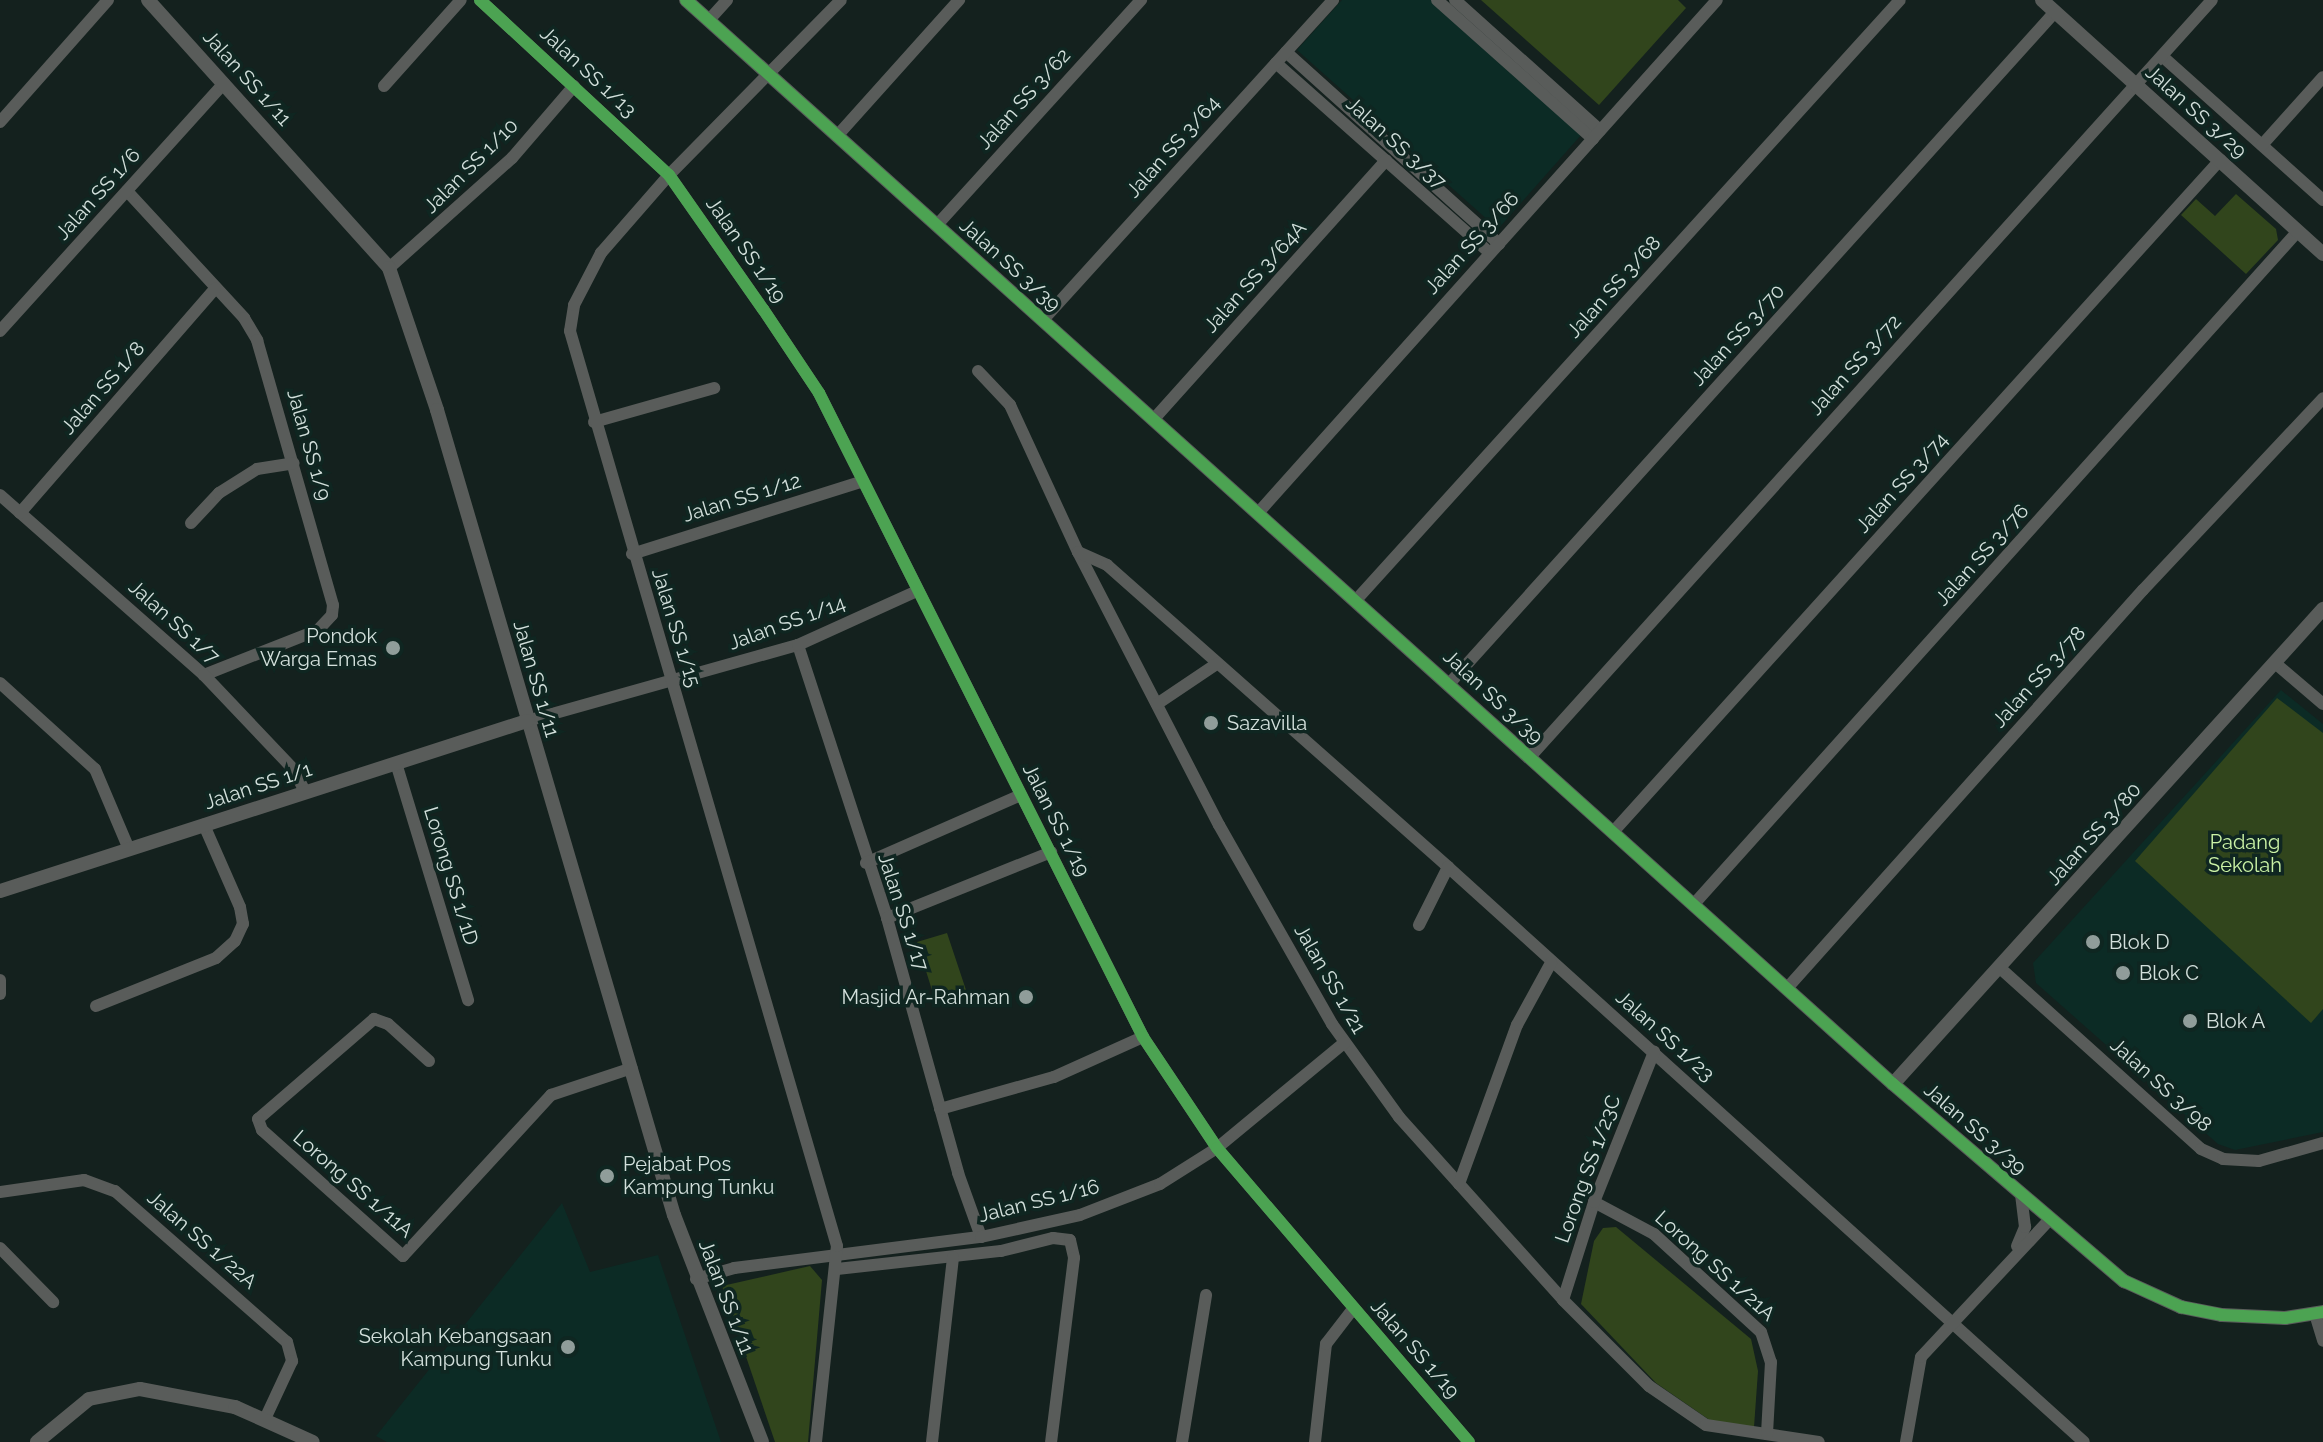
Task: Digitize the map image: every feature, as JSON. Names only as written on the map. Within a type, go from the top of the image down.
[{"type":"street","points":[[0,122],[108,0]]},
{"type":"street","name":"Jalan SS 1/11","points":[[148,0],[389,268],[696,1279],[762,1442]]},
{"type":"street","points":[[384,86],[461,0]]},
{"type":"street","name":"Jalan SS 1/13","points":[[480,0],[669,175]]},
{"type":"street","name":"Jalan SS 3/39","points":[[686,0],[1357,599],[1529,758],[1789,986],[1893,1084],[2124,1281],[2181,1307],[2252,1319],[2319,1313]]},
{"type":"street","points":[[709,20],[727,0]]},
{"type":"street","name":"Jalan SS 1/15","points":[[816,1442],[837,1255],[672,681],[574,356],[574,305],[601,253],[669,175],[771,76],[841,0]]},
{"type":"street","points":[[837,136],[959,0]]},
{"type":"street","name":"Jalan SS 3/62","points":[[937,225],[1141,0]]},
{"type":"street","name":"Jalan SS 3/64","points":[[1043,320],[1333,0]]},
{"type":"street","points":[[1437,0],[1596,134]]},
{"type":"street","points":[[1455,0],[1596,134]]},
{"type":"street","name":"Jalan SS 3/66","points":[[1258,513],[1717,0]]},
{"type":"street","name":"Jalan SS 3/68","points":[[1357,599],[1900,0]]},
{"type":"street","name":"Jalan SS 3/29","points":[[2042,0],[2323,254]]},
{"type":"street","name":"Jalan SS 3/72","points":[[1529,758],[2212,0]]},
{"type":"street","name":"Jalan SS 3/70","points":[[1449,684],[2055,12]]},
{"type":"street","name":"Jalan SS 3/37","points":[[1286,52],[1494,248]]},
{"type":"street","points":[[2162,56],[2323,200]]},
{"type":"street","name":"Jalan SS 3/37","points":[[1276,63],[1386,160],[1494,248]]},
{"type":"street","points":[[2262,145],[2323,77]]},
{"type":"street","name":"Jalan SS 1/6","points":[[0,331],[224,83]]},
{"type":"street","name":"Jalan SS 1/10","points":[[389,268],[512,158],[574,86]]},
{"type":"street","name":"Jalan SS 3/64A","points":[[1153,420],[1386,160]]},
{"type":"street","name":"Jalan SS 3/74","points":[[1613,832],[2220,160]]},
{"type":"street","name":"Jalan SS 1/19","points":[[669,175],[819,393],[1143,1037],[1217,1148],[1322,1264],[1353,1309],[1469,1442]]},
{"type":"street","name":"Jalan SS 1/9","points":[[127,191],[244,318],[257,340],[294,463],[332,615],[318,630],[204,675]]},
{"type":"street","name":"Jalan SS 3/76","points":[[1694,904],[2298,231]]},
{"type":"street","name":"Jalan SS 1/8","points":[[20,513],[215,289]]},
{"type":"street","name":"Jalan SS 1/21","points":[[978,371],[1010,405],[1078,552],[1157,704],[1344,1043],[1399,1117],[1563,1300],[1649,1386],[1706,1425],[1819,1442]]},
{"type":"street","points":[[594,422],[714,388]]},
{"type":"street","name":"Jalan SS 3/78","points":[[1789,986],[2143,590],[2323,398]]},
{"type":"street","points":[[191,523],[219,493],[257,469],[294,463]]},
{"type":"street","name":"Jalan SS 1/12","points":[[632,554],[863,481]]},
{"type":"street","name":"Jalan SS 1/7","points":[[0,495],[204,675],[285,758],[305,792]]},
{"type":"street","name":"Jalan SS 1/23","points":[[1078,552],[1107,565],[1218,663],[2084,1442]]},
{"type":"street","name":"Jalan SS 1/14","points":[[527,721],[798,645],[917,591]]},
{"type":"street","name":"Jalan SS 3/80","points":[[1893,1084],[2323,609]]},
{"type":"street","name":"Jalan SS 1/17","points":[[798,645],[866,863],[887,918],[940,1109],[981,1237]]},
{"type":"street","points":[[1157,704],[1218,663]]},
{"type":"street","points":[[2275,663],[2323,704]]},
{"type":"street","points":[[0,683],[95,769],[129,849]]},
{"type":"street","name":"Jalan SS 1/1","points":[[0,891],[527,721]]},
{"type":"street","name":"Lorong SS 1/1D","points":[[396,763],[468,1000]]},
{"type":"street","points":[[866,863],[1021,795]]},
{"type":"street","points":[[96,1006],[216,958],[235,941],[243,924],[240,907],[204,825]]},
{"type":"street","points":[[887,918],[1051,852]]},
{"type":"street","points":[[1419,925],[1448,867]]},
{"type":"street","points":[[1459,1184],[1507,1051],[1551,963]]},
{"type":"street","name":"Jalan SS 3/98","points":[[2000,968],[2201,1149],[2223,1159],[2259,1161],[2323,1143]]},
{"type":"street","points":[[0,980],[0,994]]},
{"type":"street","name":"Lorong SS 1/11A","points":[[429,1061],[388,1024],[374,1019],[258,1119],[262,1130],[403,1256],[551,1095],[632,1068]]},
{"type":"street","points":[[940,1109],[1054,1077],[1143,1037]]},
{"type":"street","name":"Jalan SS 1/16","points":[[696,1279],[734,1268],[981,1237],[1080,1215],[1160,1184],[1217,1148],[1344,1043]]},
{"type":"street","name":"Lorong SS 1/23C","points":[[1563,1300],[1594,1202],[1654,1052]]},
{"type":"street","name":"Jalan SS 1/22A","points":[[0,1192],[84,1180],[115,1191],[287,1342],[292,1361],[265,1419]]},
{"type":"street","points":[[2003,1265],[2025,1227],[2021,1196]]},
{"type":"street","name":"Lorong SS 1/21A","points":[[1594,1202],[1654,1234],[1761,1332],[1771,1362],[1767,1434]]},
{"type":"street","points":[[1906,1442],[1921,1357],[2003,1265],[2049,1220]]},
{"type":"street","name":"Jalan SS 1/16","points":[[837,1269],[953,1257],[1053,1238],[1070,1240],[1074,1258],[1051,1442]]},
{"type":"street","points":[[0,1248],[53,1302]]},
{"type":"street","points":[[932,1442],[953,1257]]},
{"type":"street","points":[[1182,1442],[1206,1295]]},
{"type":"street","points":[[1315,1442],[1326,1344],[1353,1309]]},
{"type":"street","points":[[2319,1313],[2323,1341]]},
{"type":"street","points":[[37,1442],[89,1399],[140,1389],[203,1397],[265,1419],[313,1442]]},
{"type":"shaded area","points":[[1342,0],[1431,0],[1582,134],[1498,229],[1297,50]]},
{"type":"shaded area","points":[[2281,690],[2323,724],[2323,1132],[2235,1150],[2218,1144],[2036,983],[2033,963]]},
{"type":"shaded area","name":"Sekolah Kebangsaan Kampung Tunku","points":[[562,1203],[590,1272],[658,1255],[721,1442],[387,1442],[376,1436]]},
{"type":"green space","points":[[1481,0],[1678,0],[1686,8],[1599,105]]},
{"type":"green space","points":[[2236,194],[2276,229],[2278,240],[2246,274],[2181,215],[2196,199],[2215,216]]},
{"type":"green space","name":"Padang Sekolah","points":[[2277,698],[2323,733],[2323,1009],[2311,1023],[2135,861]]},
{"type":"green space","points":[[947,933],[967,993],[936,1003],[917,942]]},
{"type":"green space","points":[[1616,1227],[1751,1339],[1758,1371],[1754,1427],[1711,1421],[1656,1383],[1581,1304],[1594,1241],[1603,1228]]},
{"type":"green space","points":[[810,1266],[822,1280],[808,1442],[775,1442],[722,1286]]},
{"type":"cycle path","points":[[480,0],[669,175],[763,309],[819,393],[1143,1037],[1217,1148],[1469,1442]]},
{"type":"cycle path","points":[[686,0],[1893,1084],[2124,1281],[2181,1307],[2222,1315],[2285,1318],[2323,1312]]},
{"type":"place","name":"Pondok Warga Emas","points":[[393,648]]},
{"type":"place","name":"Sazavilla","points":[[1211,723]]},
{"type":"place","name":"Blok D","points":[[2093,942]]},
{"type":"place","name":"Blok C","points":[[2123,973]]},
{"type":"place","name":"Masjid Ar-Rahman","points":[[1026,997]]},
{"type":"place","name":"Blok A","points":[[2190,1021]]},
{"type":"place","name":"Pejabat Pos Kampung Tunku","points":[[607,1176]]},
{"type":"place","name":"Sekolah Kebangsaan Kampung Tunku","points":[[568,1347]]}]
